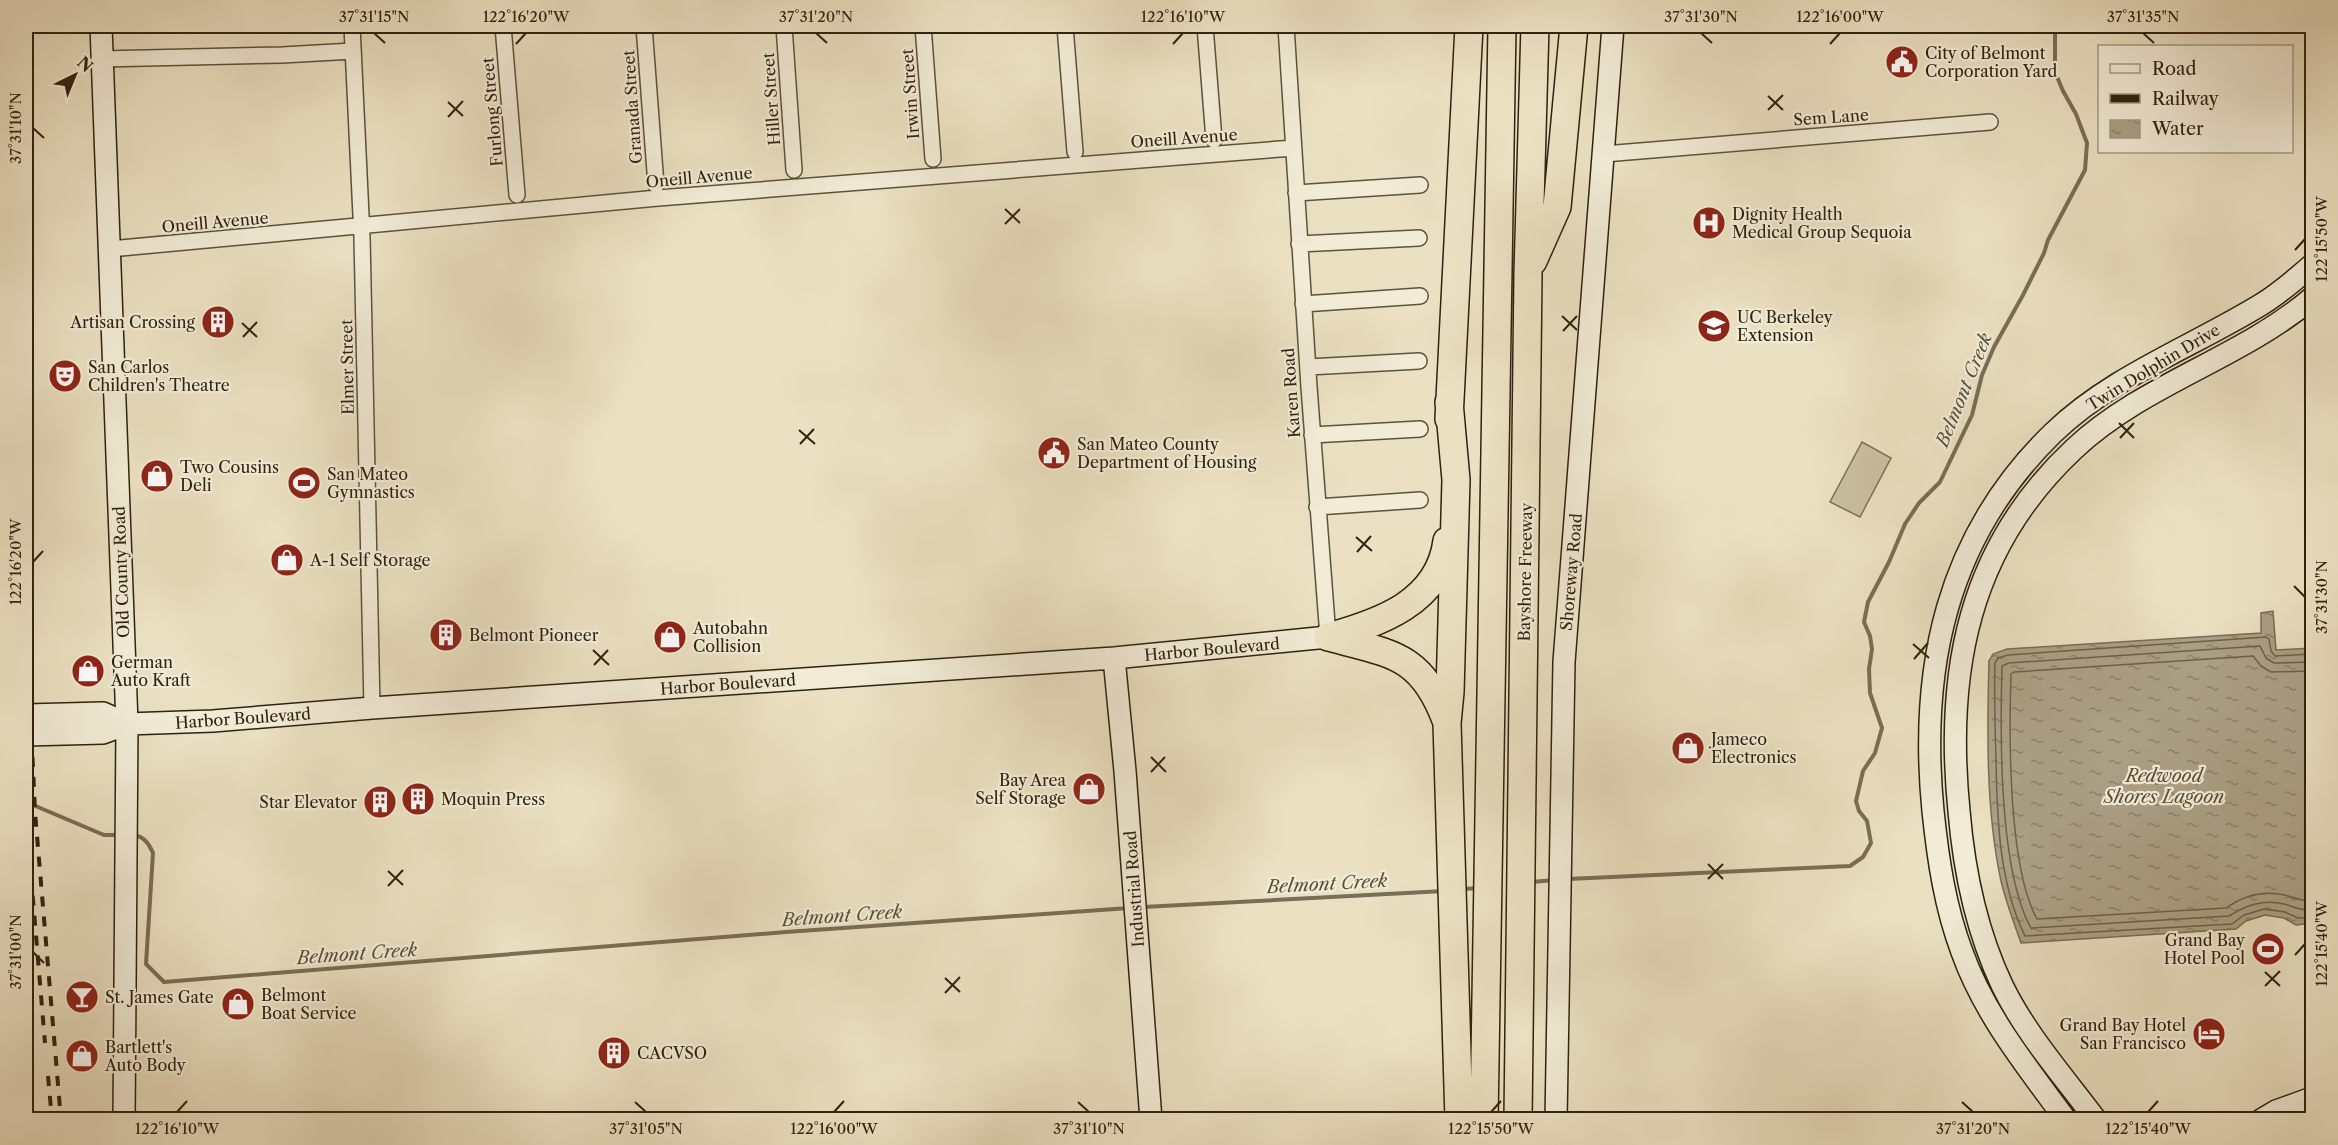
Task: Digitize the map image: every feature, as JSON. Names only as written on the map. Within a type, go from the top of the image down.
[{"type":"highway","name":"Bayshore Freeway","points":[[1484,1119],[1502,26]]},
{"type":"highway","name":"Bayshore Freeway","points":[[1518,1119],[1528,274],[1535,26]]},
{"type":"highway","points":[[1528,274],[1557,207],[1574,26]]},
{"type":"highway","points":[[1328,637],[1374,623],[1406,607],[1430,583],[1446,551],[1449,402],[1468,27]]},
{"type":"highway","points":[[1449,402],[1456,480],[1450,692],[1447,723],[1460,1119]]},
{"type":"highway","points":[[1328,637],[1389,652],[1405,661],[1430,685],[1447,723]]},
{"type":"main road","name":"Old County Road","points":[[101,26],[127,724],[124,1119]]},
{"type":"main road","name":"Shoreway Road","points":[[1556,1119],[1564,662],[1613,26]]},
{"type":"main road","name":"Twin Dolphin Drive","points":[[2066,1119],[2010,1044],[1983,1000],[1962,954],[1948,909],[1937,850],[1929,738],[1932,684],[1940,632],[1952,590],[1971,547],[1994,507],[2020,469],[2054,433],[2110,388],[2262,304],[2313,265]]},
{"type":"main road","name":"Twin Dolphin Drive","points":[[2096,1119],[2027,1026],[2003,986],[1973,903],[1962,847],[1954,738],[1957,687],[1965,637],[1976,599],[1993,559],[2015,520],[2040,485],[2074,449],[2124,410],[2276,325],[2313,298]]},
{"type":"main road","name":"Harbor Boulevard","points":[[26,735],[103,733],[127,724],[213,721],[372,708],[1114,658],[1328,637]]},
{"type":"main road","name":"Industrial Road","points":[[1114,658],[1151,1119]]},
{"type":"main road","name":"Harbor Boulevard","points":[[26,715],[103,713],[127,724]]},
{"type":"main road","points":[[2261,1119],[2313,1098]]},
{"type":"street","name":"Elmer Street","points":[[352,26],[362,227],[372,708]]},
{"type":"street","name":"Furlong Street","points":[[503,26],[517,195]]},
{"type":"street","name":"Granada Street","points":[[644,26],[657,185]]},
{"type":"street","name":"Hiller Street","points":[[784,26],[794,170]]},
{"type":"street","name":"Irwin Street","points":[[923,26],[933,159]]},
{"type":"street","points":[[1065,26],[1075,152]]},
{"type":"street","points":[[1205,26],[1214,140]]},
{"type":"street","name":"Karen Road","points":[[1286,26],[1312,435],[1328,637]]},
{"type":"street","points":[[101,59],[353,51]]},
{"type":"street","name":"Sem Lane","points":[[1604,153],[1990,122]]},
{"type":"street","name":"Oneill Avenue","points":[[110,249],[658,198],[1293,147]]},
{"type":"street","points":[[1296,193],[1420,185]]},
{"type":"street","points":[[1299,244],[1419,238]]},
{"type":"street","points":[[1304,304],[1420,296]]},
{"type":"street","points":[[1308,367],[1419,361]]},
{"type":"street","points":[[1312,435],[1420,429]]},
{"type":"street","points":[[1317,507],[1420,500]]},
{"type":"shaded area","points":[[1862,442],[1891,458],[1860,517],[1830,502]]},
{"type":"water","name":"Redwood Shores Lagoon","points":[[2273,611],[2276,650],[2312,648],[2312,923],[2296,925],[2284,918],[2265,915],[2246,921],[2236,929],[2021,943],[2001,881],[1990,800],[1989,661],[1993,654],[2007,649],[2261,633],[2261,613]]},
{"type":"waterway","name":"Belmont Creek","points":[[1568,879],[1850,866],[1863,857],[1871,843],[1867,821],[1859,811],[1856,801],[1863,771],[1875,753],[1882,728],[1870,693],[1869,669],[1872,649],[1864,622],[1868,602],[1889,562],[1905,524],[1919,503],[1940,482],[1972,415],[1982,375],[1994,347],[2023,295],[2048,240],[2085,170],[2087,143],[2076,114],[2055,72],[2055,26]]},
{"type":"waterway","name":"Belmont Creek","points":[[26,802],[104,835],[120,835]]},
{"type":"waterway","name":"Belmont Creek","points":[[133,835],[146,841],[153,853],[146,964],[164,982],[786,932],[1129,908]]},
{"type":"waterway","name":"Belmont Creek","points":[[1532,882],[1554,880]]},
{"type":"waterway","name":"Belmont Creek","points":[[1463,889],[1480,888]]},
{"type":"waterway","name":"Belmont Creek","points":[[1143,907],[1444,891]]},
{"type":"railway","points":[[26,477],[29,682],[35,812],[61,1120]]},
{"type":"railway","points":[[26,816],[45,1043]]},
{"type":"railway","points":[[48,1076],[52,1120]]},
{"type":"place","name":"City of Belmont Corporation Yard","points":[[1902,62]]},
{"type":"place","name":"Dignity Health Medical Group Sequoia","points":[[1709,223]]},
{"type":"place","name":"Artisan Crossing","points":[[218,322]]},
{"type":"place","name":"UC Berkeley Extension","points":[[1714,326]]},
{"type":"place","name":"San Carlos Children's Theatre","points":[[65,376]]},
{"type":"place","name":"San Mateo County Department of Housing","points":[[1054,453]]},
{"type":"place","name":"Two Cousins Deli","points":[[157,476]]},
{"type":"place","name":"San Mateo Gymnastics","points":[[304,483]]},
{"type":"place","name":"A-1 Self Storage","points":[[287,560]]},
{"type":"place","name":"Belmont Pioneer","points":[[446,635]]},
{"type":"place","name":"Autobahn Collision","points":[[670,637]]},
{"type":"place","name":"German Auto Kraft","points":[[88,671]]},
{"type":"place","name":"Jameco Electronics","points":[[1688,748]]},
{"type":"place","name":"Bay Area Self Storage","points":[[1089,789]]},
{"type":"place","name":"Moquin Press","points":[[418,799]]},
{"type":"place","name":"Star Elevator","points":[[380,802]]},
{"type":"place","name":"Grand Bay Hotel Pool","points":[[2268,949]]},
{"type":"place","name":"St. James Gate","points":[[82,997]]},
{"type":"place","name":"Belmont Boat Service","points":[[238,1004]]},
{"type":"place","name":"Grand Bay Hotel San Francisco","points":[[2209,1034]]},
{"type":"place","name":"CACVSO","points":[[614,1053]]},
{"type":"place","name":"Bartlett's Auto Body","points":[[82,1056]]}]
